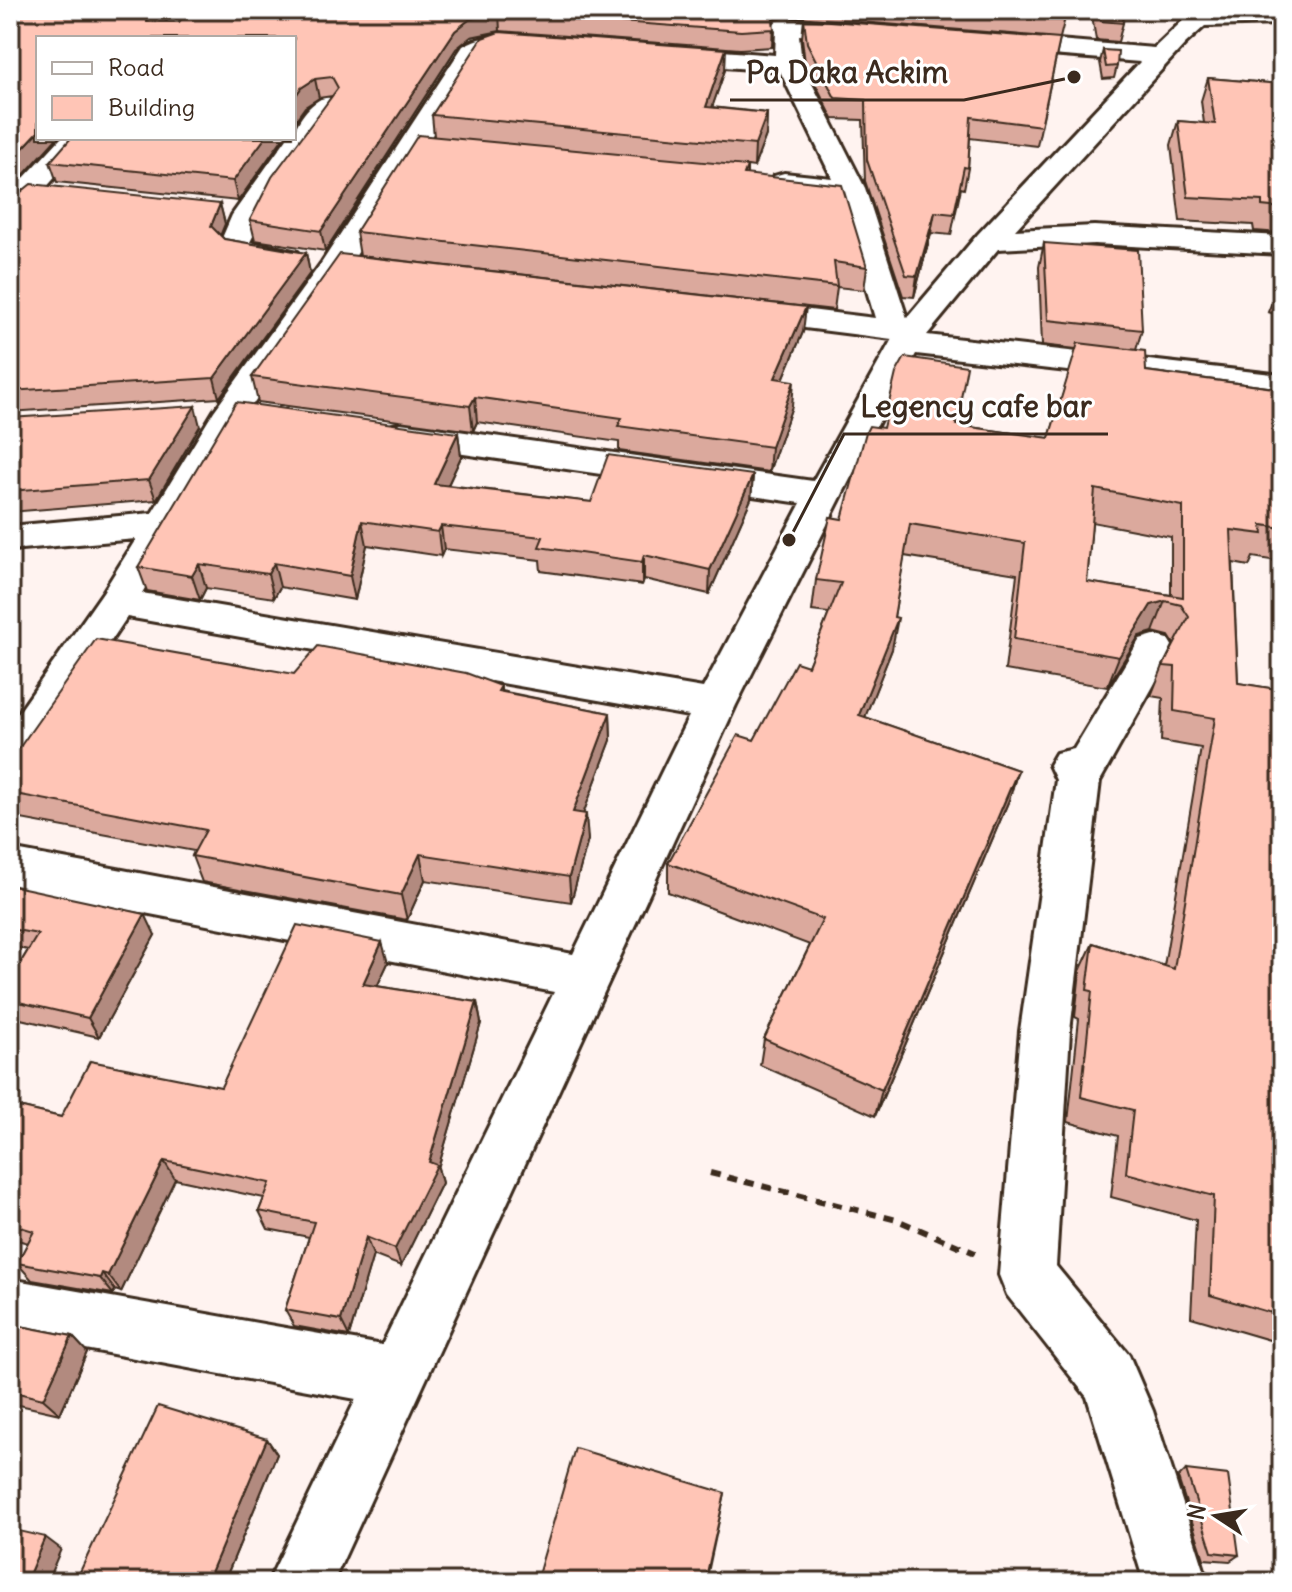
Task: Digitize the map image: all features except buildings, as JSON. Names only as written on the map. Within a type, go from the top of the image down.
[{"type":"street","points":[[300,1582],[715,705],[905,335],[1014,232],[1159,56],[1204,14],[1282,17]]},
{"type":"street","points":[[894,35],[782,18],[789,64],[851,188],[905,335]]},
{"type":"street","points":[[972,41],[1159,56]]},
{"type":"street","points":[[10,758],[117,602],[164,524],[350,267],[427,147],[472,51],[481,45],[500,42],[562,46]]},
{"type":"street","points":[[638,52],[789,64]]},
{"type":"street","points":[[326,105],[247,214],[234,245],[242,251],[350,267]]},
{"type":"street","points":[[20,201],[74,140]]},
{"type":"street","points":[[757,179],[851,188]]},
{"type":"street","points":[[20,201],[60,193]]},
{"type":"street","points":[[216,210],[247,214]]},
{"type":"street","points":[[1014,232],[1282,245]]},
{"type":"street","points":[[708,308],[1282,385]]},
{"type":"street","points":[[184,414],[247,413]]},
{"type":"street","points":[[369,430],[822,494]]},
{"type":"street","points":[[10,538],[164,524]]},
{"type":"street","points":[[117,602],[715,705]]},
{"type":"street","points":[[1154,649],[1074,773],[1045,1031],[1027,1275],[1108,1376],[1123,1411],[1176,1582]]},
{"type":"street","points":[[10,868],[587,977]]},
{"type":"street","points":[[10,1307],[398,1377]]},
{"type":"path","points":[[710,1173],[897,1220],[1027,1275]]},
{"type":"place","name":"Pa Daka Ackim","points":[[1074,77]]},
{"type":"place","name":"Legency cafe bar","points":[[789,540]]}]
